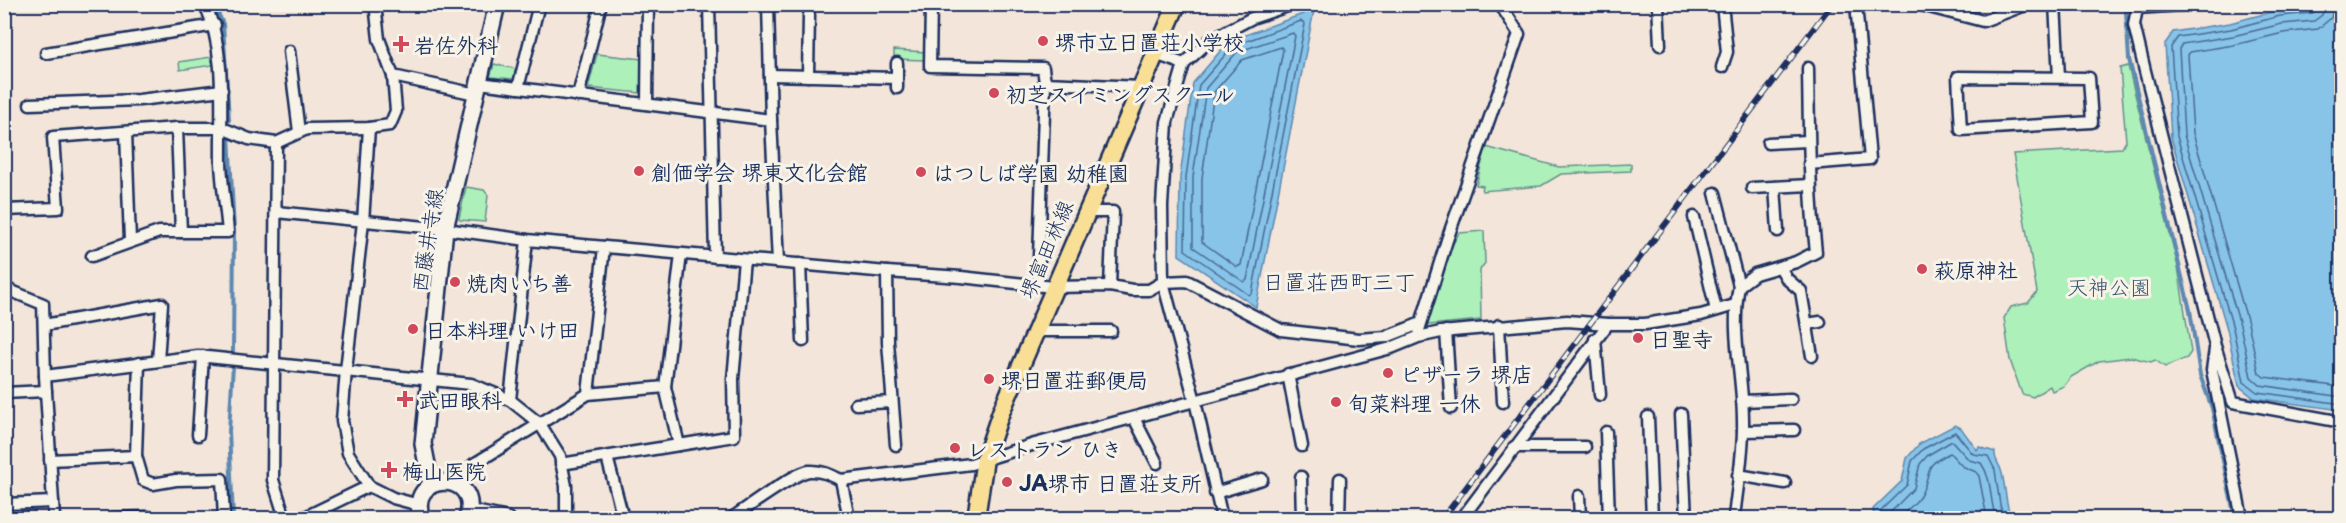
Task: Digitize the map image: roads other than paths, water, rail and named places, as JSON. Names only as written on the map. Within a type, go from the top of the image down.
[{"type":"main road","name":"西藤井寺線","points":[[431,485],[423,444],[445,229],[497,4]]},
{"type":"main road","name":"堺富田林線","points":[[975,519],[985,459],[1001,412],[1035,331],[1046,287],[1086,212],[1177,4]]},
{"type":"main road","points":[[420,512],[425,490],[431,485],[446,482],[456,485],[466,493],[468,514]]},
{"type":"street","points":[[92,256],[159,232],[228,232],[221,164],[222,90],[214,25],[205,4]]},
{"type":"street","points":[[4,210],[58,208],[53,137],[177,128],[222,128],[249,139],[276,143],[307,129],[369,128],[390,124],[396,111],[393,76],[379,39],[375,4]]},
{"type":"street","points":[[518,88],[539,4]]},
{"type":"street","points":[[578,96],[601,4]]},
{"type":"street","points":[[647,105],[648,4]]},
{"type":"street","points":[[709,4],[715,257]]},
{"type":"street","points":[[768,4],[778,262]]},
{"type":"street","points":[[931,4],[930,66],[1043,68],[1046,287]]},
{"type":"street","points":[[1222,519],[1195,401],[1163,282],[1162,206],[1167,122],[1184,64],[1209,40],[1252,18],[1294,4]]},
{"type":"street","points":[[1418,337],[1419,324],[1519,34],[1500,4]]},
{"type":"street","points":[[1658,4],[1659,45]]},
{"type":"street","points":[[1722,4],[1727,52],[1722,67]]},
{"type":"street","points":[[1809,164],[1870,159],[1856,4]]},
{"type":"street","points":[[1917,4],[1983,21],[2028,4]]},
{"type":"street","points":[[2055,4],[2059,77]]},
{"type":"street","points":[[2198,4],[2135,6],[2134,25],[2215,346],[2233,402],[2342,422]]},
{"type":"street","points":[[808,76],[809,15]]},
{"type":"street","points":[[46,53],[214,25]]},
{"type":"street","points":[[289,51],[299,132]]},
{"type":"street","points":[[1155,54],[1184,64]]},
{"type":"street","points":[[770,75],[897,83],[897,63]]},
{"type":"street","points":[[1739,286],[1755,274],[1796,262],[1816,252],[1808,141],[1808,68]]},
{"type":"street","points":[[393,76],[478,89],[518,88],[771,120]]},
{"type":"street","points":[[1958,77],[2059,77],[2089,78],[2092,122],[1961,130],[1958,77]]},
{"type":"street","points":[[1044,83],[1141,87]]},
{"type":"street","points":[[30,104],[139,100],[222,90]]},
{"type":"street","points":[[177,128],[181,232]]},
{"type":"street","points":[[369,128],[363,222],[342,421],[348,453],[369,486],[420,512]]},
{"type":"street","points":[[126,132],[130,241]]},
{"type":"street","points":[[1768,143],[1808,141]]},
{"type":"street","points":[[276,143],[273,480],[285,519]]},
{"type":"street","points":[[1752,188],[1810,185]]},
{"type":"street","points":[[1775,187],[1778,231]]},
{"type":"street","points":[[1714,193],[1739,286],[1735,305],[1736,351],[1743,431],[1734,519]]},
{"type":"street","points":[[276,212],[445,229],[527,240],[961,277],[1046,287],[1110,286],[1149,290],[1163,282],[1187,281],[1281,330],[1359,339],[1386,336],[1419,324]]},
{"type":"street","points":[[1086,212],[1113,212],[1110,286]]},
{"type":"street","points":[[1694,217],[1716,310]]},
{"type":"street","points":[[510,400],[527,240]]},
{"type":"street","points":[[588,394],[604,247]]},
{"type":"street","points":[[679,445],[666,387],[681,254]]},
{"type":"street","points":[[561,464],[734,436],[733,379],[744,260]]},
{"type":"street","points":[[800,264],[803,341]]},
{"type":"street","points":[[1780,267],[1787,279],[1801,291],[1812,356]]},
{"type":"street","points":[[887,272],[896,445]]},
{"type":"street","points":[[4,288],[43,304],[54,519]]},
{"type":"street","points":[[44,325],[162,304],[158,361]]},
{"type":"street","points":[[732,519],[768,493],[807,471],[823,472],[841,480],[971,464],[1446,331],[1567,321],[1608,324],[1667,322],[1735,305]]},
{"type":"street","points":[[1807,324],[1820,322]]},
{"type":"street","points":[[1462,519],[1470,513],[1514,447],[1608,324]]},
{"type":"street","points":[[1498,325],[1503,402]]},
{"type":"street","points":[[1035,331],[1111,331]]},
{"type":"street","points":[[1446,331],[1451,408]]},
{"type":"street","points":[[1596,339],[1600,395]]},
{"type":"street","points":[[2215,346],[2212,370],[2242,519]]},
{"type":"street","points":[[198,435],[203,356]]},
{"type":"street","points":[[45,376],[203,356],[471,384],[510,400],[540,424],[560,456],[566,486],[566,519]]},
{"type":"street","points":[[139,363],[136,456],[143,480],[153,484],[176,480],[222,479],[224,519]]},
{"type":"street","points":[[1288,374],[1302,446]]},
{"type":"street","points":[[456,485],[474,464],[588,394],[666,387]]},
{"type":"street","points":[[4,393],[46,391]]},
{"type":"street","points":[[1742,401],[1791,399]]},
{"type":"street","points":[[856,404],[892,402]]},
{"type":"street","points":[[1681,414],[1686,519]]},
{"type":"street","points":[[1648,417],[1652,519]]},
{"type":"street","points":[[1134,418],[1157,463]]},
{"type":"street","points":[[1743,431],[1794,430]]},
{"type":"street","points":[[1606,432],[1609,519]]},
{"type":"street","points":[[1514,447],[1585,447]]},
{"type":"street","points":[[50,460],[136,456]]},
{"type":"street","points":[[607,457],[623,519]]},
{"type":"street","points":[[1738,475],[1785,483]]},
{"type":"street","points":[[1301,477],[1302,519]]},
{"type":"street","points":[[1215,494],[1262,479]]},
{"type":"street","points":[[1339,519],[1340,479]]},
{"type":"street","points":[[841,480],[849,519]]},
{"type":"street","points":[[303,519],[369,486]]},
{"type":"street","points":[[1579,496],[1580,519]]},
{"type":"street","points":[[4,504],[53,502]]},
{"type":"street","points":[[468,514],[508,519]]},
{"type":"street","points":[[112,519],[148,518]]},
{"type":"water","points":[[2342,5],[2341,410],[2254,398],[2239,386],[2227,329],[2171,137],[2165,44],[2173,32],[2230,23],[2279,10]]},
{"type":"water","points":[[1314,10],[1256,307],[1179,255],[1180,177],[1193,83],[1229,41]]},
{"type":"water","points":[[1955,425],[1961,428],[1977,450],[1979,447],[1995,452],[2003,476],[2011,518],[1874,518],[1873,509],[1902,481],[1907,458],[1919,444]]},
{"type":"waterway","points":[[214,4],[223,24],[229,120]]},
{"type":"waterway","points":[[2126,12],[2129,59],[2190,310],[2200,375],[2212,408],[2235,518]]},
{"type":"waterway","points":[[229,135],[234,231],[233,352]]},
{"type":"waterway","points":[[233,365],[229,431],[233,518]]},
{"type":"railway","points":[[1443,518],[1832,4]]},
{"type":"place","name":"堺市立日置荘小学校","points":[[1043,41]]},
{"type":"place","name":"岩佐外科","points":[[401,44]]},
{"type":"place","name":"初芝スイミングスクール","points":[[994,93]]},
{"type":"place","name":"創価学会 堺東文化会館","points":[[639,171]]},
{"type":"place","name":"はつしば学園 幼稚園","points":[[921,172]]},
{"type":"place","name":"萩原神社","points":[[1922,269]]},
{"type":"place","name":"焼肉いち善","points":[[455,282]]},
{"type":"place","name":"日本料理 いけ田","points":[[413,329]]},
{"type":"place","name":"日聖寺","points":[[1638,338]]},
{"type":"place","name":"ピザーラ 堺店","points":[[1388,373]]},
{"type":"place","name":"堺日置荘郵便局","points":[[989,379]]},
{"type":"place","name":"武田眼科","points":[[405,399]]},
{"type":"place","name":"旬菜料理 一休","points":[[1336,402]]},
{"type":"place","name":"レストラン ひき","points":[[955,448]]},
{"type":"place","name":"梅山医院","points":[[389,470]]},
{"type":"place","name":"JA堺市 日置荘支所","points":[[1007,482]]},
{"type":"district","name":"日置荘西町三丁","points":[[1339,280]]},
{"type":"park label","name":"天神公園","points":[[2109,286]]}]
